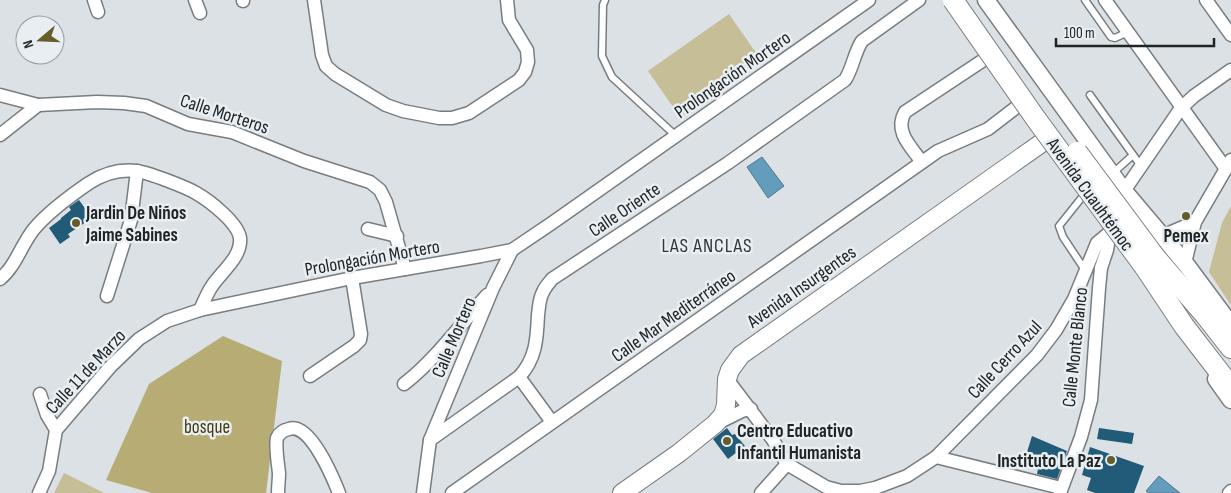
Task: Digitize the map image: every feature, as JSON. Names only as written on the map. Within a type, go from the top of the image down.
[{"type":"main road","name":"Avenida Cuauhtémoc","points":[[953,0],[1036,119],[1150,262],[1206,316],[1231,348]]},
{"type":"main road","name":"Avenida Cuauhtémoc","points":[[967,0],[1046,110],[1150,262],[1184,326],[1231,387]]},
{"type":"main road","name":"Avenida Insurgentes","points":[[622,493],[679,453],[715,424],[723,415],[726,405],[727,379],[730,370],[741,355],[1043,142]]},
{"type":"street","points":[[195,0],[200,13]]},
{"type":"street","points":[[314,0],[322,55],[326,66],[335,74],[386,104],[403,111],[439,118],[452,118],[469,113],[519,80],[525,72],[528,62],[527,50],[509,20],[507,0]]},
{"type":"street","name":"Prolongación Mortero","points":[[200,310],[352,278],[512,250],[869,0]]},
{"type":"street","name":"Calle Oriente","points":[[430,440],[519,378],[532,360],[536,347],[539,305],[543,291],[552,279],[728,163],[844,80],[850,72],[862,41],[918,0]]},
{"type":"street","points":[[943,0],[1043,142],[1231,400]]},
{"type":"street","points":[[986,0],[1124,191],[1186,263],[1231,326]]},
{"type":"street","points":[[1105,0],[1181,108],[1228,165],[1195,222],[1186,263]]},
{"type":"street","points":[[1206,0],[1231,35]]},
{"type":"street","points":[[922,162],[900,130],[900,120],[905,112],[985,58]]},
{"type":"street","name":"Calle Cerro Azul","points":[[787,464],[826,487],[841,491],[860,491],[875,488],[907,476],[936,457],[1037,355],[1056,330],[1074,299],[1098,243],[1110,232],[1124,191],[1141,166],[1181,108],[1194,96],[1231,70]]},
{"type":"street","name":"Calle Morteros","points":[[0,95],[38,105],[96,102],[146,106],[188,124],[232,132],[304,161],[370,182],[380,190],[386,202],[405,269]]},
{"type":"street","points":[[0,135],[38,105]]},
{"type":"street","name":"Calle Mar Mediterráneo","points":[[452,493],[938,151],[988,129],[1018,106]]},
{"type":"street","points":[[107,296],[131,220],[137,170]]},
{"type":"street","points":[[2,274],[33,230],[56,207],[90,183],[112,172],[137,170],[196,192],[231,221],[238,230],[239,250],[211,287],[200,310]]},
{"type":"street","points":[[1110,232],[1135,240],[1162,236],[1195,222]]},
{"type":"street","points":[[368,229],[397,236]]},
{"type":"street","name":"Calle Monte Blanco","points":[[1060,491],[1081,437],[1090,400],[1100,274],[1110,232]]},
{"type":"street","name":"Calle Mortero","points":[[430,440],[512,250]]},
{"type":"street","points":[[310,376],[360,340],[361,334],[352,278]]},
{"type":"street","points":[[404,384],[420,372],[494,288]]},
{"type":"street","name":"Calle 11 de Marzo","points":[[39,493],[49,471],[56,430],[110,367],[139,339],[167,321],[200,310]]},
{"type":"street","points":[[519,378],[552,422]]},
{"type":"street","points":[[727,379],[774,440],[787,464],[761,493]]},
{"type":"street","points":[[40,394],[47,415],[56,430]]},
{"type":"street","points":[[715,424],[742,411],[751,410]]},
{"type":"street","points":[[278,493],[277,439],[280,433],[293,428],[299,429],[317,448],[326,462],[339,493]]},
{"type":"street","points":[[423,493],[430,440]]},
{"type":"street","points":[[936,457],[1060,491]]},
{"type":"lane","points":[[605,0],[603,5],[602,56],[612,77],[676,136]]},
{"type":"lane","points":[[1085,0],[1111,37],[1115,38],[1128,32]]},
{"type":"lane","points":[[1090,95],[1141,166]]},
{"type":"lane","points":[[1112,174],[1133,155]]},
{"type":"lane","points":[[1083,196],[1059,226],[1063,237],[1086,271]]},
{"type":"shaded area","points":[[729,14],[761,60],[680,117],[648,71]]},
{"type":"shaded area","points":[[1231,206],[1231,305],[1209,272],[1222,223]]},
{"type":"shaded area","points":[[64,473],[104,493],[54,493]]},
{"type":"green space","name":"bosque","points":[[223,336],[282,361],[266,493],[152,493],[106,480],[149,384]]},
{"type":"water","points":[[762,157],[784,186],[768,198],[747,167]]},
{"type":"water","points":[[1159,476],[1180,493],[1149,493],[1146,491]]},
{"type":"building","points":[[79,200],[92,218],[68,234],[70,237],[60,244],[49,228],[71,210],[69,207]]},
{"type":"building","name":"Centro Educativo Infantil Humanista","points":[[727,428],[745,446],[728,459],[713,439]]},
{"type":"building","points":[[1099,428],[1134,433],[1132,444],[1097,439]]},
{"type":"building","points":[[1032,436],[1067,451],[1057,479],[1037,474],[1038,469],[1026,466],[1027,452]]},
{"type":"building","points":[[1090,447],[1144,466],[1134,493],[1095,493],[1087,490],[1091,478],[1082,475]]},
{"type":"place","name":"Pemex","points":[[1186,216]]},
{"type":"place","name":"Jardin De Niños Jaime Sabines","points":[[76,223]]},
{"type":"place","name":"Centro Educativo Infantil Humanista","points":[[727,441]]},
{"type":"place","name":"Instituto La Paz","points":[[1111,460]]},
{"type":"district","name":"LAS ANCLAS","points":[[707,245]]}]
